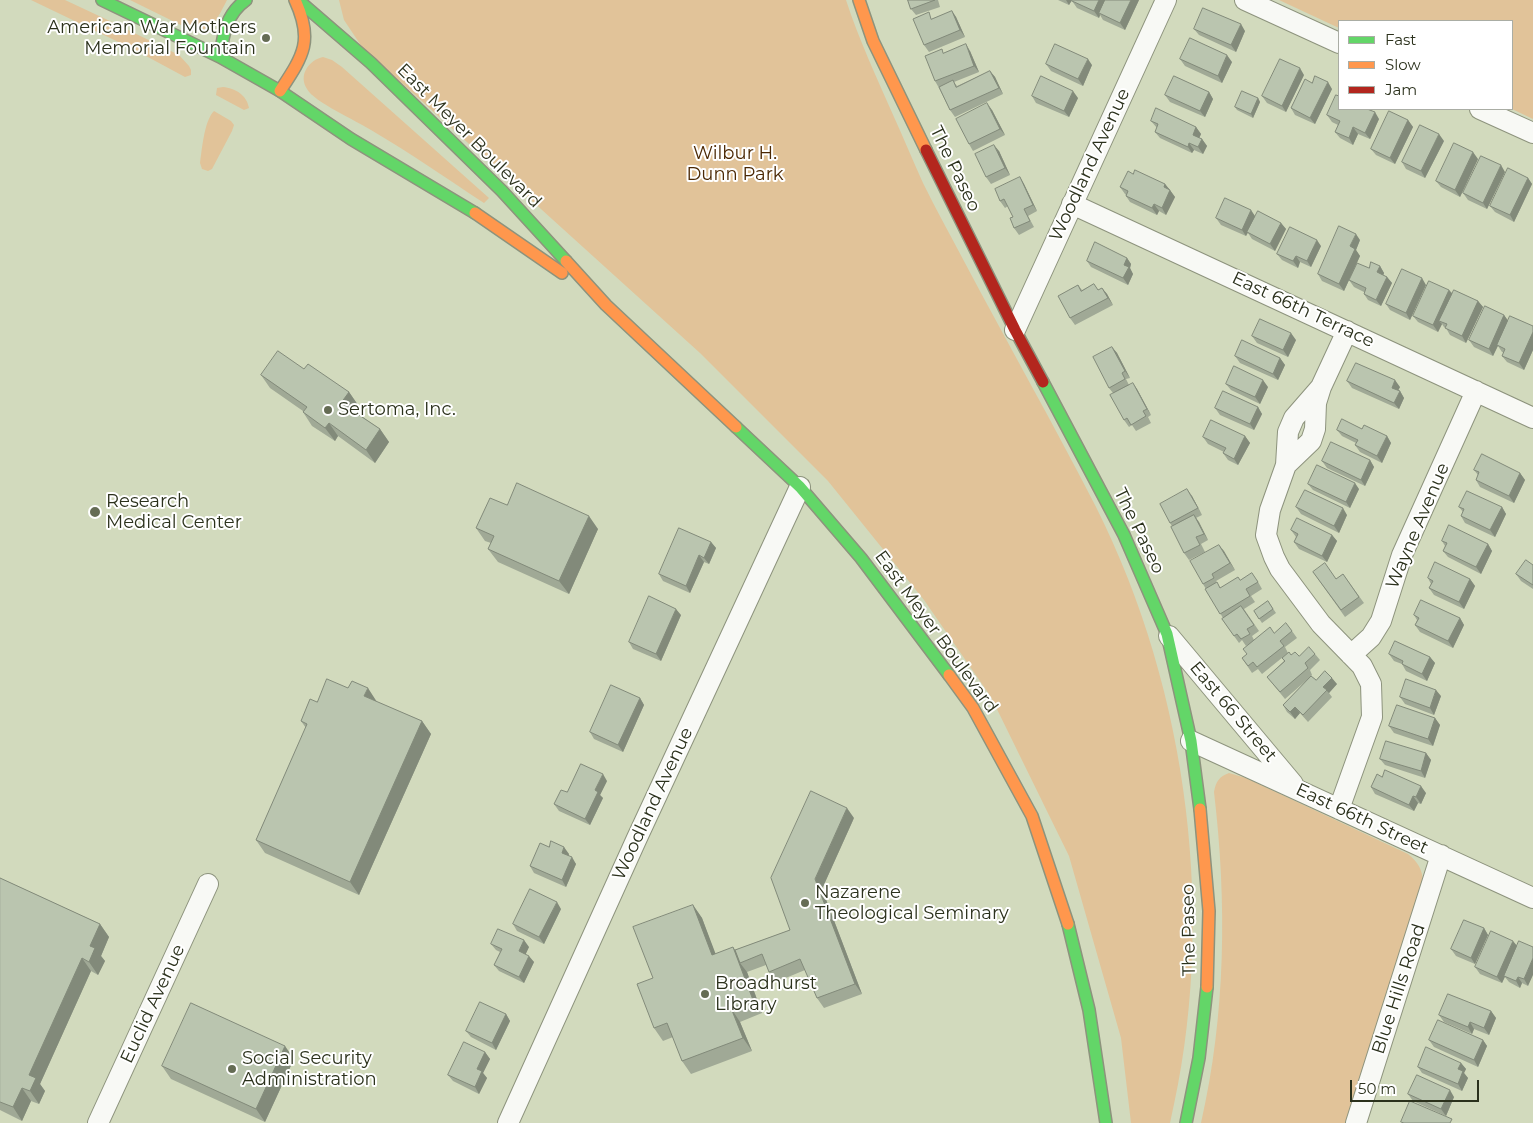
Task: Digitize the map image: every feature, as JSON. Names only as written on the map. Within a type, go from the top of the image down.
[{"type":"main road","points":[[102,0],[220,57],[227,21],[233,10],[246,0]]},
{"type":"main road","points":[[280,91],[295,68],[305,45],[306,23],[296,0]]},
{"type":"main road","name":"East Meyer Boulevard","points":[[296,0],[371,63],[502,192],[606,305],[800,487],[860,558],[973,708],[1032,816],[1067,922],[1089,1010],[1106,1123]]},
{"type":"main road","name":"The Paseo","points":[[859,0],[873,41],[1015,330],[1124,535],[1167,634],[1191,741],[1199,800],[1209,912],[1208,981],[1199,1058],[1186,1123]]},
{"type":"main road","name":"East Meyer Boulevard","points":[[220,57],[280,91],[351,139],[479,215],[606,305]]},
{"type":"street","name":"Woodland Avenue","points":[[1015,330],[1166,0]]},
{"type":"street","points":[[1245,0],[1338,44]]},
{"type":"street","points":[[1482,110],[1533,133]]},
{"type":"street","name":"East 66th Terrace","points":[[1072,204],[1347,330],[1533,418]]},
{"type":"street","points":[[1339,809],[1372,717],[1370,684],[1362,666],[1320,624],[1280,569],[1266,534],[1270,510],[1286,465],[1288,432],[1294,418],[1321,388],[1347,330]]},
{"type":"street","name":"Wayne Avenue","points":[[1351,655],[1371,637],[1381,621],[1402,555],[1476,391]]},
{"type":"street","name":"Woodland Avenue","points":[[508,1123],[637,838],[800,487]]},
{"type":"street","name":"East 66 Street","points":[[1167,634],[1298,789]]},
{"type":"street","name":"East 66th Street","points":[[1191,741],[1533,898]]},
{"type":"street","name":"Blue Hills Road","points":[[1356,1123],[1441,856]]},
{"type":"street","name":"Euclid Avenue","points":[[98,1123],[208,884]]},
{"type":"green space","points":[[31,0],[65,0],[112,22],[179,55],[189,66],[191,75],[185,77],[133,49]]},
{"type":"green space","points":[[130,0],[227,0],[215,22],[206,28],[193,31]]},
{"type":"green space","name":"Wilbur H. Dunn Park","points":[[339,0],[846,0],[919,175],[1096,507],[1128,578],[1154,653],[1173,730],[1186,809],[1192,889],[1192,968],[1184,1046],[1170,1123],[1131,1123],[1121,1038],[1069,856],[991,697],[924,600],[828,481],[700,353],[362,47],[344,20]]},
{"type":"green space","points":[[1279,0],[1533,0],[1533,119],[1513,109],[1513,20],[1338,20],[1338,28]]},
{"type":"green space","points":[[323,57],[332,60],[342,67],[489,198],[484,203],[365,126],[318,100],[307,89],[304,74],[313,61]]},
{"type":"green space","points":[[223,87],[240,93],[246,99],[249,108],[244,110],[216,95],[217,88]]},
{"type":"green space","points":[[214,111],[231,121],[234,125],[212,169],[208,171],[202,169],[200,163],[206,128]]},
{"type":"green space","points":[[1229,773],[1246,778],[1408,854],[1417,863],[1422,873],[1423,881],[1347,1123],[1201,1123],[1215,1041],[1222,958],[1221,875],[1214,792],[1218,780]]},
{"type":"building","points":[[908,0],[935,0],[911,9]]},
{"type":"building","points":[[1073,0],[1099,0],[1094,11]]},
{"type":"building","points":[[1105,0],[1131,0],[1120,23],[1099,13]]},
{"type":"building","points":[[1203,8],[1241,24],[1231,45],[1194,29]]},
{"type":"building","points":[[952,11],[960,30],[924,45],[913,19],[929,12],[931,19]]},
{"type":"building","points":[[1190,38],[1227,55],[1218,76],[1180,59]]},
{"type":"building","points":[[966,44],[974,66],[935,81],[925,56],[942,49],[943,53]]},
{"type":"building","points":[[1055,44],[1088,59],[1078,79],[1046,64]]},
{"type":"building","points":[[1280,59],[1300,68],[1282,106],[1262,96]]},
{"type":"building","points":[[990,71],[999,88],[950,110],[939,87],[953,80],[956,87]]},
{"type":"building","points":[[1041,76],[1073,91],[1064,111],[1032,96]]},
{"type":"building","points":[[1174,76],[1209,92],[1200,111],[1165,95]]},
{"type":"building","points":[[1315,76],[1328,82],[1310,118],[1291,108],[1305,79],[1312,83]]},
{"type":"building","points":[[1242,91],[1258,98],[1251,114],[1235,107]]},
{"type":"building","points":[[1336,95],[1338,96],[1338,110],[1370,110],[1375,112],[1365,133],[1353,127],[1349,138],[1335,132],[1340,121],[1327,115]]},
{"type":"building","points":[[987,103],[1000,129],[969,144],[956,119]]},
{"type":"building","points":[[1156,108],[1196,127],[1193,135],[1202,139],[1198,147],[1189,143],[1188,147],[1155,132],[1158,124],[1151,121]]},
{"type":"building","points":[[1389,111],[1408,120],[1390,158],[1371,149]]},
{"type":"building","points":[[1420,125],[1439,134],[1421,171],[1402,162]]},
{"type":"building","points":[[1454,143],[1473,152],[1455,190],[1436,181]]},
{"type":"building","points":[[994,145],[1005,168],[986,177],[975,154]]},
{"type":"building","points":[[1481,156],[1501,165],[1483,203],[1463,193]]},
{"type":"building","points":[[1508,168],[1528,178],[1510,215],[1490,206]]},
{"type":"building","points":[[1135,170],[1165,184],[1164,187],[1170,190],[1162,208],[1154,204],[1152,208],[1126,196],[1128,191],[1120,187],[1128,171],[1133,174]]},
{"type":"building","points":[[1020,177],[1033,205],[1024,209],[1030,221],[1014,228],[1010,218],[1013,217],[1004,199],[1000,201],[995,189]]},
{"type":"building","points":[[1225,198],[1251,210],[1242,230],[1216,218]]},
{"type":"building","points":[[1258,211],[1281,223],[1270,244],[1247,232]]},
{"type":"building","points":[[1339,226],[1356,234],[1350,246],[1355,249],[1339,284],[1318,274]]},
{"type":"building","points":[[1290,227],[1317,240],[1307,261],[1296,256],[1293,261],[1277,254]]},
{"type":"building","points":[[1095,242],[1127,258],[1124,265],[1129,267],[1123,278],[1087,261]]},
{"type":"building","points":[[1371,262],[1380,266],[1377,272],[1387,277],[1376,300],[1364,294],[1366,288],[1349,280],[1357,263],[1369,268]]},
{"type":"building","points":[[1402,269],[1422,278],[1406,313],[1386,304]]},
{"type":"building","points":[[1429,281],[1449,290],[1433,325],[1413,316]]},
{"type":"building","points":[[1094,284],[1098,290],[1102,288],[1108,298],[1070,318],[1058,296],[1078,285],[1081,291]]},
{"type":"building","points":[[1454,290],[1478,301],[1462,336],[1445,328],[1447,324],[1439,321]]},
{"type":"building","points":[[1485,306],[1504,315],[1489,349],[1469,340]]},
{"type":"building","points":[[1510,316],[1533,326],[1533,332],[1519,363],[1502,356],[1505,349],[1497,345]]},
{"type":"building","points":[[1260,319],[1291,333],[1283,350],[1252,336]]},
{"type":"building","points":[[1242,340],[1280,358],[1273,374],[1235,356]]},
{"type":"building","points":[[1112,347],[1125,371],[1122,373],[1125,379],[1109,388],[1093,357]]},
{"type":"building","name":"Sertoma, Inc.","points":[[278,351],[304,369],[308,364],[349,392],[341,403],[380,429],[366,450],[329,423],[325,428],[303,412],[307,407],[261,375]]},
{"type":"building","points":[[1356,363],[1395,380],[1392,388],[1400,391],[1394,403],[1347,381]]},
{"type":"building","points":[[1234,366],[1263,380],[1255,397],[1226,384]]},
{"type":"building","points":[[1133,383],[1147,409],[1143,411],[1146,416],[1131,425],[1127,418],[1124,420],[1110,395]]},
{"type":"building","points":[[1223,391],[1258,407],[1250,424],[1215,408]]},
{"type":"building","points":[[1342,419],[1362,429],[1364,425],[1387,436],[1377,456],[1355,445],[1358,440],[1337,430]]},
{"type":"building","points":[[1211,420],[1245,436],[1234,459],[1223,453],[1226,448],[1203,437]]},
{"type":"building","points":[[1331,442],[1370,460],[1361,480],[1322,461]]},
{"type":"building","points":[[1482,454],[1520,473],[1509,496],[1476,480],[1479,472],[1474,470]]},
{"type":"building","points":[[1317,465],[1355,483],[1346,502],[1308,484]]},
{"type":"building","points":[[517,483],[589,516],[559,581],[488,549],[494,536],[476,528],[490,498],[507,505]]},
{"type":"building","points":[[1187,489],[1198,508],[1170,523],[1160,504]]},
{"type":"building","points":[[1305,490],[1343,508],[1334,526],[1296,507]]},
{"type":"building","points":[[1467,491],[1502,507],[1490,530],[1461,516],[1464,509],[1459,507]]},
{"type":"building","points":[[1194,515],[1204,534],[1196,537],[1200,545],[1184,553],[1171,527]]},
{"type":"building","points":[[1297,518],[1332,535],[1322,556],[1294,542],[1298,534],[1291,530]]},
{"type":"building","points":[[1449,525],[1488,544],[1476,567],[1443,551],[1447,543],[1442,541]]},
{"type":"building","points":[[679,528],[711,542],[704,558],[699,555],[686,586],[659,574]]},
{"type":"building","points":[[1219,545],[1230,563],[1212,574],[1214,578],[1203,584],[1190,561]]},
{"type":"building","points":[[1526,560],[1533,565],[1533,585],[1516,574]]},
{"type":"building","points":[[1435,562],[1470,579],[1459,602],[1429,588],[1433,581],[1428,578]]},
{"type":"building","points":[[1325,563],[1336,579],[1343,574],[1359,597],[1341,610],[1313,572]]},
{"type":"building","points":[[1252,573],[1258,582],[1246,589],[1250,596],[1220,614],[1205,589],[1217,582],[1220,588],[1238,577],[1240,580]]},
{"type":"building","points":[[649,596],[676,609],[656,654],[629,642]]},
{"type":"building","points":[[1421,600],[1460,618],[1448,641],[1415,625],[1419,618],[1414,615]]},
{"type":"building","points":[[1268,601],[1273,609],[1259,619],[1254,611]]},
{"type":"building","points":[[1241,606],[1254,625],[1247,629],[1250,634],[1241,639],[1237,634],[1234,636],[1222,619]]},
{"type":"building","points":[[1286,623],[1292,631],[1280,641],[1284,646],[1257,667],[1253,662],[1248,666],[1242,658],[1247,654],[1243,649],[1270,627],[1274,633]]},
{"type":"building","points":[[1395,641],[1430,657],[1422,674],[1402,664],[1403,661],[1389,654]]},
{"type":"building","points":[[1309,647],[1315,654],[1305,663],[1308,668],[1280,692],[1267,677],[1285,661],[1282,658],[1289,652],[1291,655],[1295,652],[1299,656]]},
{"type":"building","points":[[1325,671],[1332,678],[1323,687],[1327,690],[1303,715],[1295,707],[1290,712],[1283,705],[1311,676],[1316,680]]},
{"type":"building","points":[[327,679],[348,688],[352,681],[368,688],[364,696],[422,721],[350,882],[256,840],[307,724],[301,721],[310,699],[317,702]]},
{"type":"building","points":[[1406,679],[1436,690],[1430,708],[1400,697]]},
{"type":"building","points":[[611,685],[640,698],[618,745],[590,732]]},
{"type":"building","points":[[1397,705],[1435,718],[1428,739],[1389,726]]},
{"type":"building","points":[[1386,741],[1426,753],[1421,771],[1380,759]]},
{"type":"building","points":[[581,764],[603,774],[595,790],[598,792],[585,819],[554,804],[561,790],[567,792]]},
{"type":"building","points":[[1385,770],[1421,786],[1416,797],[1413,796],[1409,805],[1371,787],[1377,774],[1382,777]]},
{"type":"building","name":"Nazarene Theological Seminary","points":[[811,791],[847,808],[815,879],[855,984],[817,998],[800,959],[769,972],[762,954],[740,963],[735,950],[790,930],[771,878]]},
{"type":"building","points":[[551,841],[564,847],[562,853],[572,857],[562,880],[530,866],[540,843],[549,847]]},
{"type":"building","points":[[0,878],[100,924],[90,946],[95,948],[89,962],[82,958],[29,1075],[36,1078],[30,1091],[22,1088],[13,1107],[0,1102]]},
{"type":"building","points":[[530,889],[557,902],[539,937],[513,924]]},
{"type":"building","name":"Broadhurst Library","points":[[693,905],[712,955],[733,947],[753,1000],[731,1008],[743,1038],[682,1061],[667,1023],[654,1028],[637,984],[653,978],[633,927]]},
{"type":"building","points":[[1464,920],[1484,928],[1471,958],[1451,949]]},
{"type":"building","points":[[498,929],[524,940],[519,951],[529,956],[519,977],[494,965],[502,949],[491,944]]},
{"type":"building","points":[[1491,931],[1513,941],[1497,977],[1475,967]]},
{"type":"building","points":[[1519,941],[1533,947],[1533,958],[1524,979],[1518,977],[1516,981],[1504,976]]},
{"type":"building","points":[[1448,994],[1491,1011],[1484,1028],[1470,1022],[1468,1027],[1439,1015]]},
{"type":"building","points":[[480,1002],[506,1014],[492,1043],[466,1031]]},
{"type":"building","name":"Social Security Administration","points":[[191,1003],[285,1046],[256,1109],[162,1066]]},
{"type":"building","points":[[1438,1020],[1483,1040],[1474,1060],[1429,1040]]},
{"type":"building","points":[[464,1042],[485,1052],[477,1069],[482,1071],[475,1087],[448,1075]]},
{"type":"building","points":[[1426,1047],[1461,1063],[1458,1069],[1463,1071],[1458,1084],[1418,1067]]},
{"type":"building","points":[[1417,1075],[1450,1090],[1441,1109],[1408,1094]]},
{"type":"building","points":[[1410,1101],[1452,1119],[1450,1123],[1401,1122]]},
{"type":"traffic: fast","points":[[102,0],[220,57],[280,91],[351,139],[475,213]]},
{"type":"traffic: fast","points":[[220,57],[224,33],[230,18],[246,0]]},
{"type":"traffic: fast","points":[[298,0],[371,63],[502,191],[566,261]]},
{"type":"traffic: fast","points":[[1043,382],[1124,535],[1167,634],[1191,741],[1200,809]]},
{"type":"traffic: fast","points":[[736,427],[800,487],[861,558],[949,675]]},
{"type":"traffic: fast","points":[[1068,924],[1089,1010],[1106,1123]]},
{"type":"traffic: fast","points":[[1186,1123],[1199,1058],[1207,987]]},
{"type":"traffic: slow","points":[[280,91],[300,58],[305,38],[301,14],[295,0]]},
{"type":"traffic: slow","points":[[859,0],[873,41],[926,150]]},
{"type":"traffic: slow","points":[[475,213],[562,273]]},
{"type":"traffic: slow","points":[[566,261],[606,305],[736,427]]},
{"type":"traffic: slow","points":[[949,675],[973,708],[1032,816],[1068,924]]},
{"type":"traffic: slow","points":[[1200,809],[1209,911],[1207,987]]},
{"type":"traffic: jam","points":[[926,150],[1015,330],[1043,382]]},
{"type":"place","name":"American War Mothers Memorial Fountain","points":[[266,38]]},
{"type":"place","name":"Sertoma, Inc.","points":[[328,410]]},
{"type":"place","name":"Research Medical Center","points":[[95,512]]},
{"type":"place","name":"Nazarene Theological Seminary","points":[[805,903]]},
{"type":"place","name":"Broadhurst Library","points":[[705,994]]},
{"type":"place","name":"Social Security Administration","points":[[232,1069]]}]
